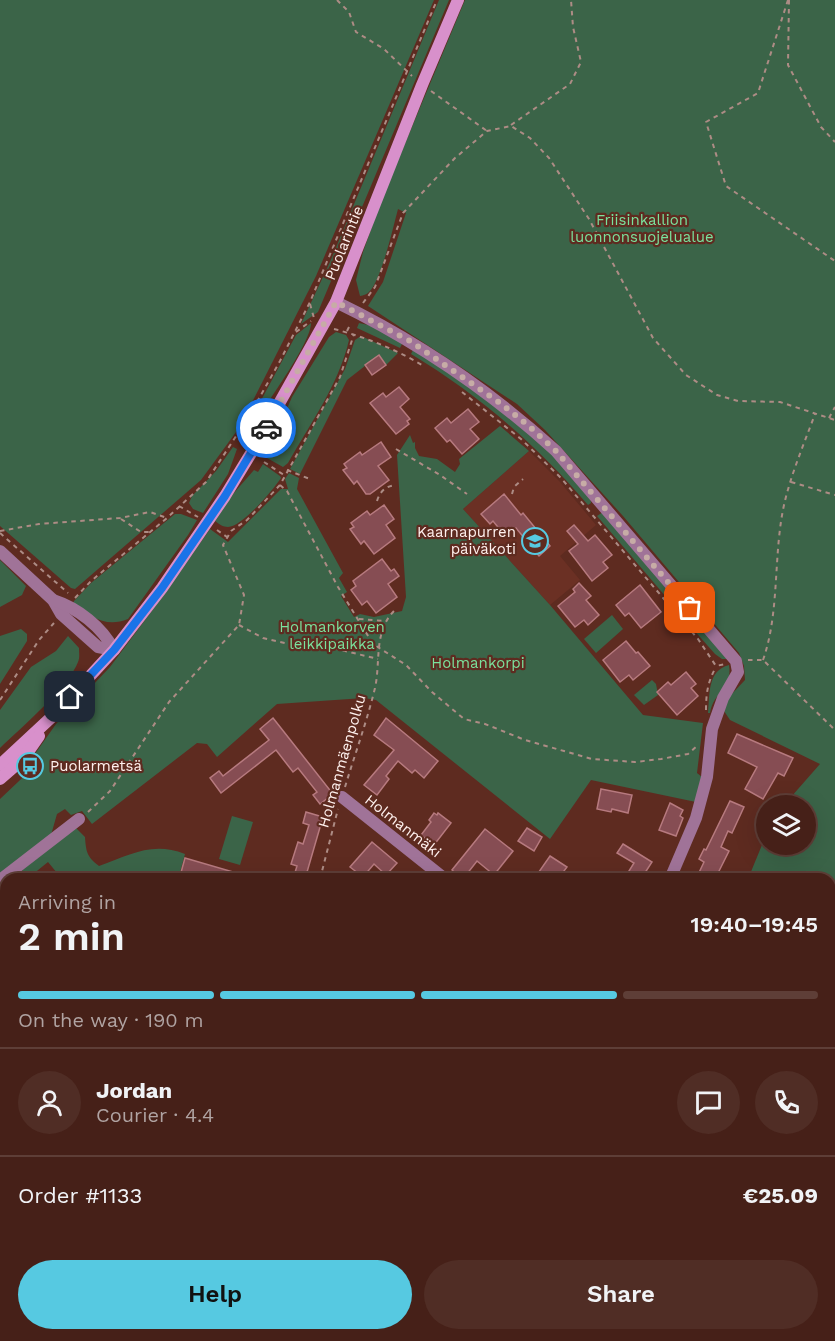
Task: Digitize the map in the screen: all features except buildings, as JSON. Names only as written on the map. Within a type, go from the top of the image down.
[{"type":"main road","name":"Puolarintie","points":[[0,765],[56,713],[114,650],[162,588],[225,496],[269,424],[319,321],[336,302],[458,0]]},
{"type":"main road","name":"Puolarintie","points":[[0,779],[22,759],[56,713]]},
{"type":"street","points":[[336,302],[410,341],[500,403],[535,432],[556,451],[736,661],[738,672],[723,698],[712,729],[707,777],[696,818],[673,873]]},
{"type":"street","points":[[0,551],[53,600],[61,614],[98,647],[114,650]]},
{"type":"street","points":[[53,600],[69,605],[106,635],[114,650]]},
{"type":"street","name":"Holmanmäki","points":[[342,797],[437,873]]},
{"type":"street","points":[[9,873],[79,819]]},
{"type":"path","points":[[337,0],[349,12],[356,32],[384,49],[407,71]]},
{"type":"path","points":[[0,532],[74,599],[91,581],[167,518],[206,482],[231,445],[310,302],[437,0]]},
{"type":"path","points":[[357,312],[375,287],[386,264],[403,213],[455,158],[487,131],[511,126],[570,84],[581,62],[573,27],[571,0]]},
{"type":"path","points":[[789,0],[788,65],[821,127],[835,142]]},
{"type":"path","points":[[789,0],[758,93],[706,122],[726,186],[835,261]]},
{"type":"path","points":[[422,85],[487,131]]},
{"type":"path","points":[[511,126],[530,138],[549,158],[589,219],[653,338],[686,375],[717,395],[738,401],[780,402],[835,420]]},
{"type":"path","points":[[310,302],[319,321],[335,330],[354,334],[404,354],[423,365]]},
{"type":"path","points":[[294,334],[319,321]]},
{"type":"path","points":[[79,819],[110,791],[169,702],[239,625],[244,595],[225,550],[227,537],[231,531],[247,520],[280,485],[340,377],[354,334]]},
{"type":"path","points":[[462,391],[521,439],[561,478],[698,639],[716,666],[736,661],[763,660],[835,730]]},
{"type":"path","points":[[829,418],[835,407]]},
{"type":"path","points":[[763,660],[768,647],[771,625],[784,506],[815,413]]},
{"type":"path","points":[[396,449],[467,494]]},
{"type":"path","points":[[264,462],[284,475]]},
{"type":"path","points":[[287,470],[310,479]]},
{"type":"path","points":[[512,494],[514,488],[523,479]]},
{"type":"path","points":[[791,482],[835,495]]},
{"type":"path","points":[[280,485],[287,491],[338,587],[377,648],[406,665],[432,692],[464,719],[485,724],[525,740],[592,759],[635,762],[676,757],[688,754],[704,738]]},
{"type":"path","points":[[377,501],[384,489],[396,485]]},
{"type":"path","points":[[179,506],[199,518]]},
{"type":"path","points":[[0,532],[39,524],[120,519],[150,512],[167,518]]},
{"type":"path","points":[[120,519],[141,532],[150,532]]},
{"type":"path","points":[[212,526],[227,537]]},
{"type":"path","points":[[377,648],[386,621],[396,609]]},
{"type":"path","points":[[0,700],[39,640],[61,614]]},
{"type":"path","points":[[358,620],[386,621]]},
{"type":"path","points":[[239,625],[263,638],[289,644],[337,649],[378,659]]},
{"type":"path","name":"Holmanmäenpolku","points":[[322,873],[375,688],[377,648]]},
{"type":"shaded area","name":"Kaarnapurren päiväkoti","points":[[529,451],[560,482],[596,525],[560,556],[580,580],[550,605],[463,509]]},
{"type":"green space","points":[[0,0],[434,0],[316,276],[239,428],[201,480],[75,589],[71,588],[0,526]]},
{"type":"green space","points":[[439,0],[449,0],[318,312],[301,324],[330,262]]},
{"type":"green space","name":"Friisinkallion luonnonsuojelualue","points":[[465,0],[835,0],[835,873],[750,873],[758,855],[816,855],[816,795],[793,795],[820,764],[730,720],[722,708],[745,680],[744,666],[739,653],[623,516],[545,430],[517,404],[368,306],[383,282],[406,213],[398,209],[378,277],[369,292],[360,296],[356,280],[381,201]]},
{"type":"green space","points":[[311,323],[297,358],[255,422],[251,419],[296,335]]},
{"type":"green space","points":[[359,323],[373,326],[403,342],[400,348],[357,328]]},
{"type":"green space","points":[[336,332],[346,335],[349,340],[338,372],[314,419],[288,463],[283,467],[267,458],[283,430],[279,427],[292,397],[329,337]]},
{"type":"green space","points":[[361,336],[398,353],[386,365],[379,355],[347,380],[300,474],[290,469],[345,369],[355,340]]},
{"type":"green space","points":[[414,348],[495,403],[553,453],[590,497],[591,503],[588,505],[569,483],[506,422],[460,386],[411,354]]},
{"type":"green space","name":"Holmankorpi","points":[[500,426],[529,451],[463,509],[550,605],[643,715],[703,723],[697,773],[702,777],[696,802],[591,780],[550,839],[376,700],[364,698],[277,704],[217,757],[207,744],[197,743],[92,824],[82,811],[71,815],[65,809],[57,814],[51,835],[0,873],[0,799],[37,764],[32,758],[56,724],[110,667],[210,529],[228,542],[281,489],[288,489],[285,479],[289,473],[299,478],[297,489],[343,573],[339,578],[347,592],[341,596],[354,617],[360,614],[374,617],[402,611],[406,597],[397,455],[410,435],[413,443],[415,442],[419,456],[437,459],[455,472],[460,464],[459,459]]},
{"type":"green space","points":[[233,447],[237,449],[228,474],[203,513],[193,509],[189,503],[192,496],[216,471]]},
{"type":"green space","points":[[263,464],[281,478],[271,491],[249,515],[234,525],[228,527],[215,521],[226,502],[254,470],[258,472]]},
{"type":"green space","points":[[603,512],[683,606],[682,608],[678,611],[597,516]]},
{"type":"green space","points":[[175,514],[197,520],[128,619],[106,622],[93,617],[73,604],[91,583]]},
{"type":"green space","points":[[0,560],[26,586],[22,595],[0,607]]},
{"type":"green space","points":[[612,615],[623,629],[596,653],[584,639]]},
{"type":"green space","points":[[692,616],[727,659],[722,659],[715,654],[685,620]]},
{"type":"green space","points":[[21,629],[27,634],[27,641],[0,684],[0,636]]},
{"type":"green space","points":[[68,636],[79,648],[79,660],[73,672],[43,707],[0,748],[0,710],[31,667],[56,651]]},
{"type":"green space","points":[[729,665],[726,685],[708,713],[713,678],[717,672]]},
{"type":"green space","points":[[652,680],[656,684],[658,695],[644,705],[634,695]]},
{"type":"green space","points":[[232,816],[253,822],[240,865],[219,859]]},
{"type":"green space","points":[[76,828],[85,837],[90,857],[99,866],[151,849],[173,850],[185,854],[180,873],[57,873],[48,862],[34,873],[24,873],[22,870]]},
{"type":"way so far","points":[[266,428],[336,302],[410,341],[500,403],[529,426],[556,451],[690,608]]},
{"type":"place","name":"Kaarnapurren päiväkoti","points":[[535,541]]},
{"type":"place","name":"Puolarmetsä","points":[[30,766]]},
{"type":"route","points":[[70,697],[114,650],[162,588],[225,496],[266,428]]},
{"type":"park label","name":"Holmankorven leikkipaikka","points":[[332,636]]}]
